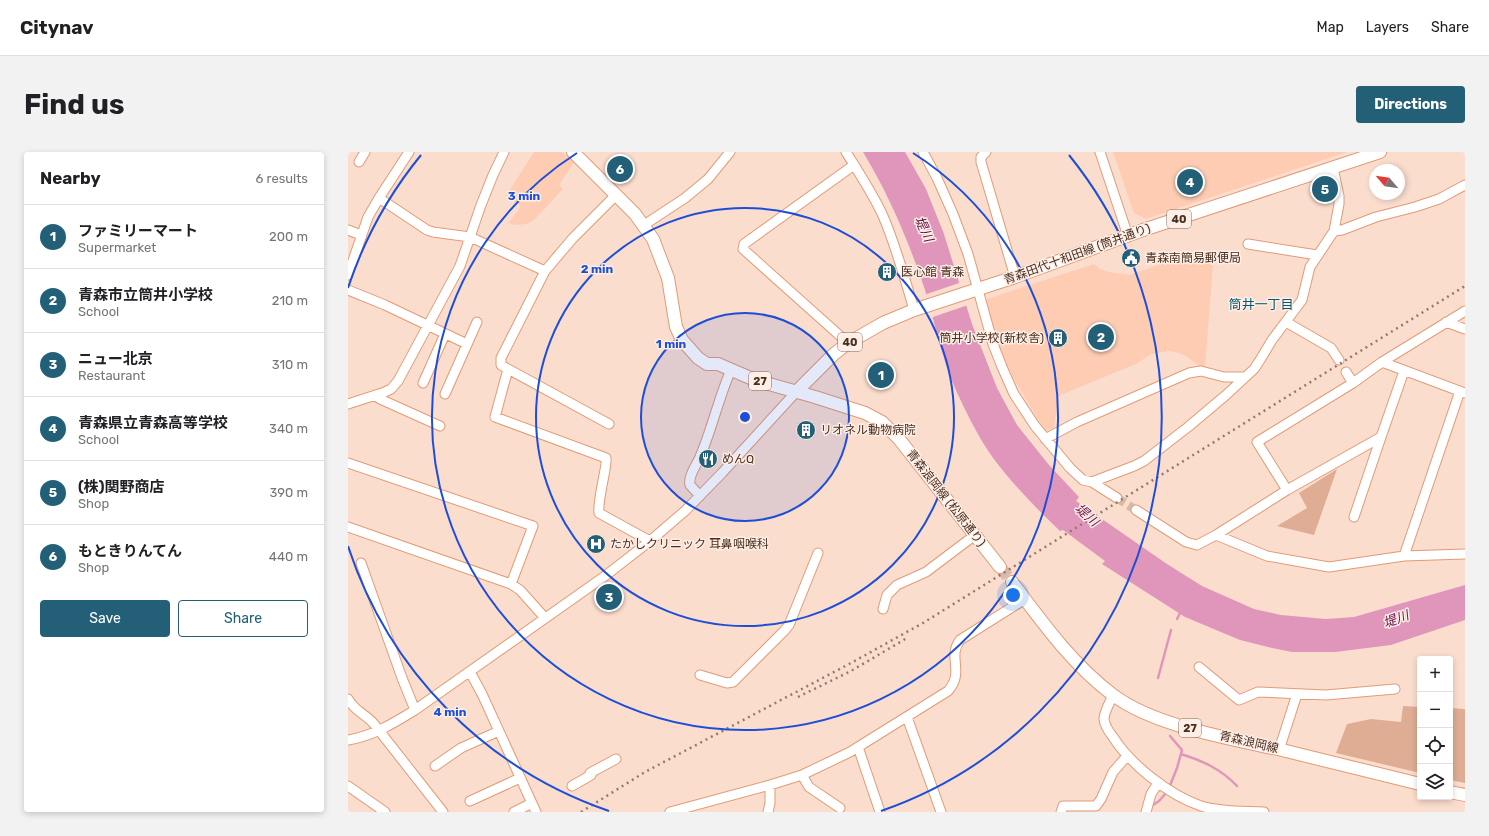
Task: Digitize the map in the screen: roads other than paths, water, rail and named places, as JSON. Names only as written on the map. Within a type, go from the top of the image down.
[{"type":"main road","name":"青森浪岡線 (松原通り)","points":[[573,152],[644,225],[653,239],[668,278],[676,327],[682,340],[694,354],[707,364],[718,364],[755,380],[797,391],[864,413],[888,427],[1000,567]]},
{"type":"main road","name":"青森田代十和田線 (筒井通り)","points":[[797,391],[834,354],[858,336],[883,323],[916,309],[976,290],[1128,236],[1380,152]]},
{"type":"main road","name":"青森浪岡線","points":[[1012,582],[1050,632],[1086,671],[1113,695],[1137,709],[1173,723],[1215,735],[1417,783]]},
{"type":"main road","points":[[1453,793],[1465,795]]},
{"type":"street","points":[[359,162],[365,152]]},
{"type":"street","points":[[348,274],[368,217],[409,152]]},
{"type":"street","points":[[348,404],[376,396],[391,389],[398,381],[460,266],[492,175],[504,152]]},
{"type":"street","points":[[644,225],[685,198],[708,180],[730,152]]},
{"type":"street","points":[[846,152],[883,216],[916,309]]},
{"type":"street","points":[[923,152],[937,178],[953,214],[976,290],[1002,367],[1020,403],[1045,439],[1077,476],[1083,480],[1092,482],[1117,498]]},
{"type":"street","points":[[986,152],[981,157],[981,162],[1014,277]]},
{"type":"street","points":[[1100,152],[1128,236]]},
{"type":"street","points":[[848,343],[743,249],[744,244],[854,165]]},
{"type":"street","points":[[1092,482],[1144,461],[1194,423],[1254,369],[1272,340],[1302,300],[1310,267],[1334,231],[1339,196],[1333,168]]},
{"type":"street","points":[[1334,231],[1342,230],[1376,217],[1439,199],[1465,185]]},
{"type":"street","points":[[609,424],[500,364],[501,358],[545,271],[573,238],[616,195]]},
{"type":"street","points":[[379,198],[427,230],[470,237],[545,271]]},
{"type":"street","points":[[348,230],[361,235]]},
{"type":"street","points":[[1248,244],[1317,255]]},
{"type":"street","points":[[348,290],[428,324],[466,344]]},
{"type":"street","points":[[1287,490],[1257,442],[1465,311]]},
{"type":"street","points":[[445,394],[477,322]]},
{"type":"street","points":[[1286,322],[1331,348],[1339,360]]},
{"type":"street","points":[[1446,322],[1465,329]]},
{"type":"street","points":[[423,384],[445,334]]},
{"type":"street","points":[[1382,362],[1462,392],[1404,556]]},
{"type":"street","points":[[508,369],[495,417],[606,458],[607,462],[602,483],[599,513],[650,541]]},
{"type":"street","points":[[700,496],[690,485],[690,478],[703,450],[725,383],[732,370]]},
{"type":"street","points":[[1045,439],[1077,422],[1189,374],[1201,371],[1224,377],[1244,377]]},
{"type":"street","points":[[1354,517],[1404,371]]},
{"type":"street","points":[[1346,372],[1353,382]]},
{"type":"street","points":[[348,740],[366,736],[393,724],[415,710],[630,558],[700,496],[797,391]]},
{"type":"street","points":[[376,396],[440,426]]},
{"type":"street","points":[[1136,510],[1186,542],[1197,545],[1216,535],[1287,490],[1381,437]]},
{"type":"street","points":[[348,462],[533,526],[511,584]]},
{"type":"street","points":[[348,527],[511,584],[520,590],[545,618]]},
{"type":"street","points":[[883,609],[887,595],[896,585],[926,572],[975,535]]},
{"type":"street","points":[[1216,535],[1266,556],[1329,567],[1404,556],[1465,554]]},
{"type":"street","points":[[700,675],[727,683],[733,682],[784,631],[789,624],[818,553]]},
{"type":"street","points":[[361,563],[415,710]]},
{"type":"street","points":[[670,812],[802,775],[858,747],[948,691],[953,685],[956,672],[955,648],[960,640],[1025,599]]},
{"type":"street","points":[[1200,668],[1239,700],[1258,692],[1326,695],[1395,689]]},
{"type":"street","points":[[470,672],[536,812]]},
{"type":"street","points":[[1279,750],[1297,694]]},
{"type":"street","points":[[1113,695],[1104,718],[1106,724],[1112,736],[1127,756],[1142,771],[1165,787],[1202,807],[1226,812],[1264,812]]},
{"type":"street","points":[[348,699],[353,707],[370,720],[379,730],[443,812]]},
{"type":"street","points":[[907,717],[941,812]]},
{"type":"street","points":[[435,766],[461,748],[498,731]]},
{"type":"street","points":[[858,747],[880,812]]},
{"type":"street","points":[[1061,812],[1062,806],[1096,806],[1101,800],[1113,772],[1127,756]]},
{"type":"street","points":[[572,786],[616,758]]},
{"type":"street","points":[[802,775],[809,787],[840,808]]},
{"type":"street","points":[[470,801],[520,778]]},
{"type":"street","points":[[768,812],[770,803],[770,785]]},
{"type":"street","points":[[348,786],[385,812]]},
{"type":"street","points":[[1146,812],[1151,794],[1165,787]]},
{"type":"street","points":[[514,812],[532,803]]},
{"type":"water","name":"堤川","points":[[863,152],[905,152],[926,189],[944,234],[972,324],[997,388],[1017,425],[1049,465],[1079,497],[1076,501],[1167,564],[1202,586],[1254,609],[1281,615],[1326,619],[1354,617],[1465,585],[1465,620],[1391,645],[1335,652],[1292,652],[1240,640],[1185,617],[1102,564],[1105,561],[1063,530],[1060,531],[1032,504],[991,455],[981,439],[950,376],[925,290],[912,254],[890,202]]},
{"type":"waterway","points":[[1177,619],[1181,611]]},
{"type":"waterway","points":[[1158,678],[1171,630]]},
{"type":"waterway","points":[[1169,788],[1182,750],[1170,736]]},
{"type":"waterway","points":[[1181,754],[1211,766],[1225,775],[1237,786]]},
{"type":"waterway","points":[[1150,807],[1159,801],[1167,792]]},
{"type":"tunnel","points":[[1117,498],[1136,510]]},
{"type":"tunnel","points":[[1000,567],[1012,582]]},
{"type":"railway","points":[[581,812],[645,772],[851,663],[923,623],[1465,286]]},
{"type":"railway","points":[[798,697],[851,671],[907,638]]},
{"type":"place","name":"もときりんてん","points":[[620,169]]},
{"type":"place","name":"青森県立青森高等学校","points":[[1190,182]]},
{"type":"place","name":"(株)関野商店","points":[[1325,189]]},
{"type":"place","name":"青森南簡易郵便局","points":[[1131,258]]},
{"type":"place","name":"医心館 青森","points":[[887,272]]},
{"type":"place","name":"青森市立筒井小学校","points":[[1101,337]]},
{"type":"place","name":"筒井小学校(新校舎)","points":[[1058,338]]},
{"type":"place","name":"ファミリーマート","points":[[881,375]]},
{"type":"place","name":"リオネル動物病院","points":[[806,430]]},
{"type":"place","name":"めんQ","points":[[708,459]]},
{"type":"place","name":"たかしクリニック 耳鼻咽喉科","points":[[596,544]]},
{"type":"place","name":"ニュー北京","points":[[609,597]]},
{"type":"district","name":"筒井一丁目","points":[[1261,304]]}]
